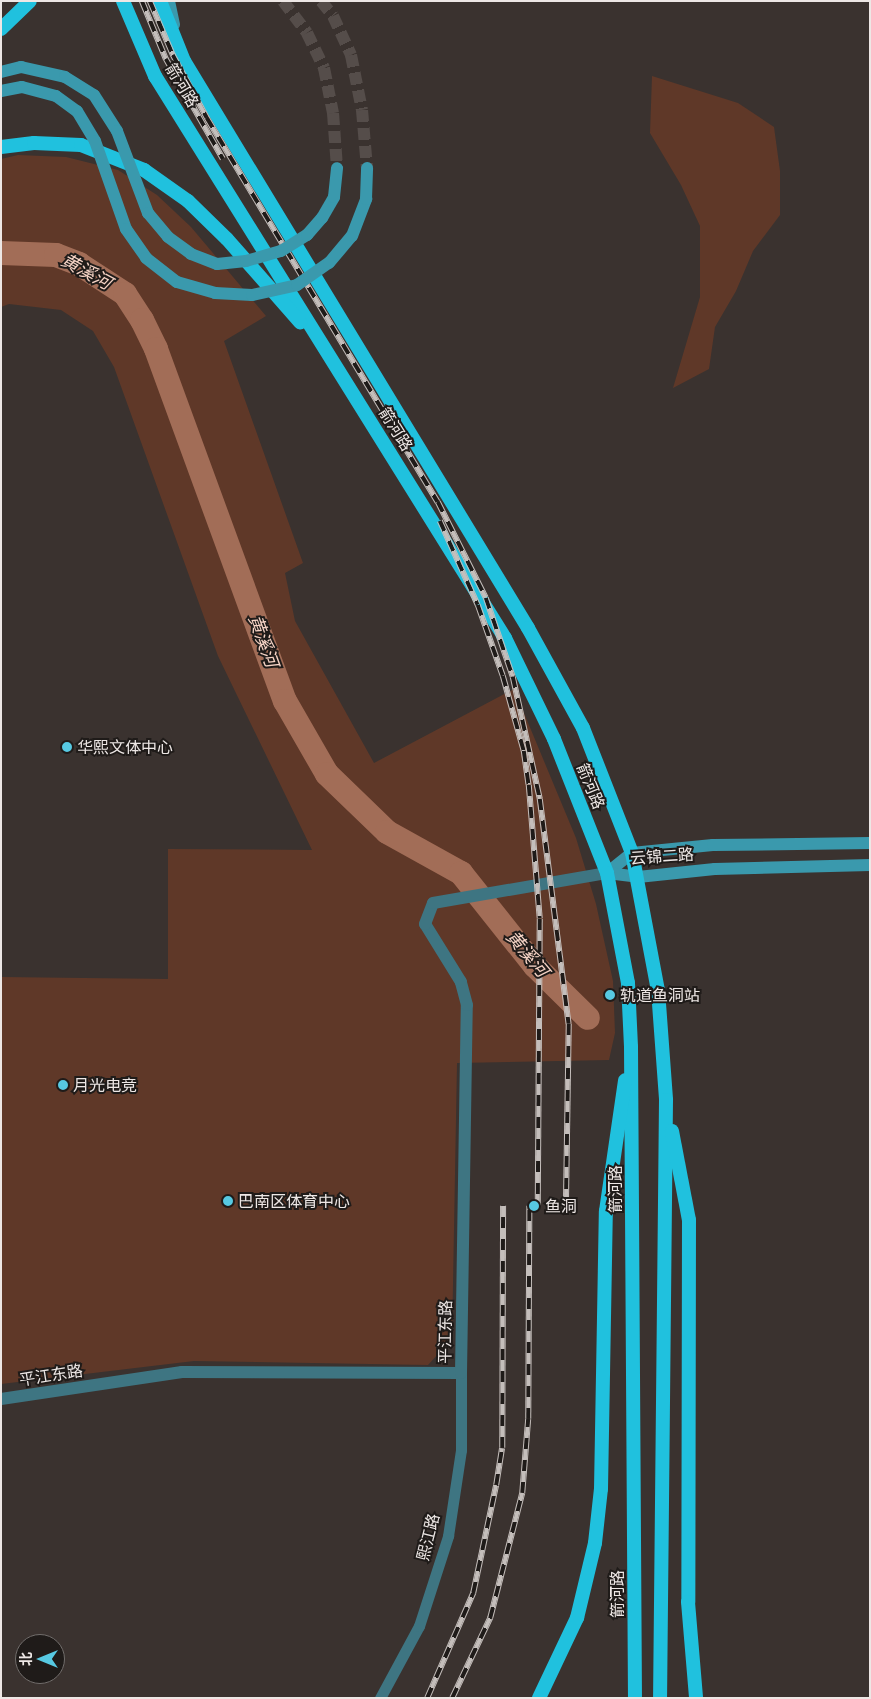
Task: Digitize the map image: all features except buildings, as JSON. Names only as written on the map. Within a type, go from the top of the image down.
[{"type":"highway","points":[[1,29],[30,1]]},
{"type":"highway","name":"箭河路","points":[[123,1],[155,76],[505,638],[554,739],[607,873],[628,983],[631,1047],[635,1698]]},
{"type":"highway","name":"箭河路","points":[[160,1],[184,60],[528,628],[583,728],[632,854],[638,877],[658,990],[666,1100],[660,1698]]},
{"type":"highway","points":[[1,147],[34,143],[81,145],[144,170],[188,201],[220,232],[326,351]]},
{"type":"highway","points":[[539,1698],[577,1618],[588,1585],[601,1489],[606,1210],[613,1147],[631,1047]]},
{"type":"highway","points":[[666,1100],[689,1220],[688,1602],[696,1698]]},
{"type":"main road","points":[[168,1],[184,60]]},
{"type":"main road","points":[[1,72],[21,67],[65,77],[94,95],[113,124],[148,213],[168,237],[191,254],[217,264],[246,262],[281,251],[307,235],[322,218],[334,197],[336,168]]},
{"type":"main road","points":[[1,91],[22,88],[56,96],[77,111],[95,141],[126,229],[146,258],[177,282],[214,293],[252,295],[297,285],[329,263],[352,236],[366,199],[368,168]]},
{"type":"main road","name":"云锦二路","points":[[607,873],[632,854],[714,845],[870,843]]},
{"type":"main road","name":"云锦二路","points":[[607,873],[638,877],[715,869],[870,865]]},
{"type":"street","name":"平江东路","points":[[1,1399],[182,1372],[461,1373],[467,1004],[462,982],[425,924],[433,903],[607,873]]},
{"type":"street","name":"熙江路","points":[[380,1698],[419,1626],[448,1536],[461,1450],[461,1373]]},
{"type":"shaded area","points":[[652,76],[738,103],[774,127],[780,171],[780,215],[753,251],[736,291],[715,327],[709,369],[673,388],[700,297],[700,226],[681,185],[650,133]]},
{"type":"shaded area","points":[[18,155],[66,157],[118,170],[157,195],[191,227],[266,316],[224,341],[303,563],[285,573],[295,621],[374,763],[514,689],[576,838],[596,904],[613,981],[615,1033],[609,1060],[457,1063],[452,1339],[428,1365],[194,1361],[1,1384],[1,977],[168,979],[168,849],[312,850],[218,656],[114,367],[93,331],[61,310],[9,304],[1,307],[1,159]]},
{"type":"waterway","name":"黄溪河","points":[[1,253],[56,255],[79,264],[125,294],[142,320],[156,349],[285,701],[327,774],[387,832],[461,873],[535,966],[588,1018]]},
{"type":"tunnel","points":[[283,1],[307,33],[324,68],[333,113],[337,168]]},
{"type":"tunnel","points":[[321,1],[333,16],[351,55],[362,110],[367,168]]},
{"type":"railway","points":[[142,1],[166,59],[223,159]]},
{"type":"railway","points":[[150,1],[173,55],[207,118],[438,502],[486,598],[513,677],[540,799],[569,1024],[566,1206]]},
{"type":"railway","points":[[440,521],[478,605],[503,676],[524,751],[529,785],[540,919],[538,1206]]},
{"type":"railway","points":[[427,1698],[473,1593],[502,1448],[503,1206]]},
{"type":"railway","points":[[452,1698],[490,1618],[522,1493],[528,1419],[529,1206]]},
{"type":"place","name":"华熙文体中心","points":[[67,747]]},
{"type":"place","name":"轨道鱼洞站","points":[[610,995]]},
{"type":"place","name":"月光电竞","points":[[63,1085]]},
{"type":"place","name":"巴南区体育中心","points":[[228,1201]]},
{"type":"place","name":"鱼洞","points":[[534,1206]]}]
